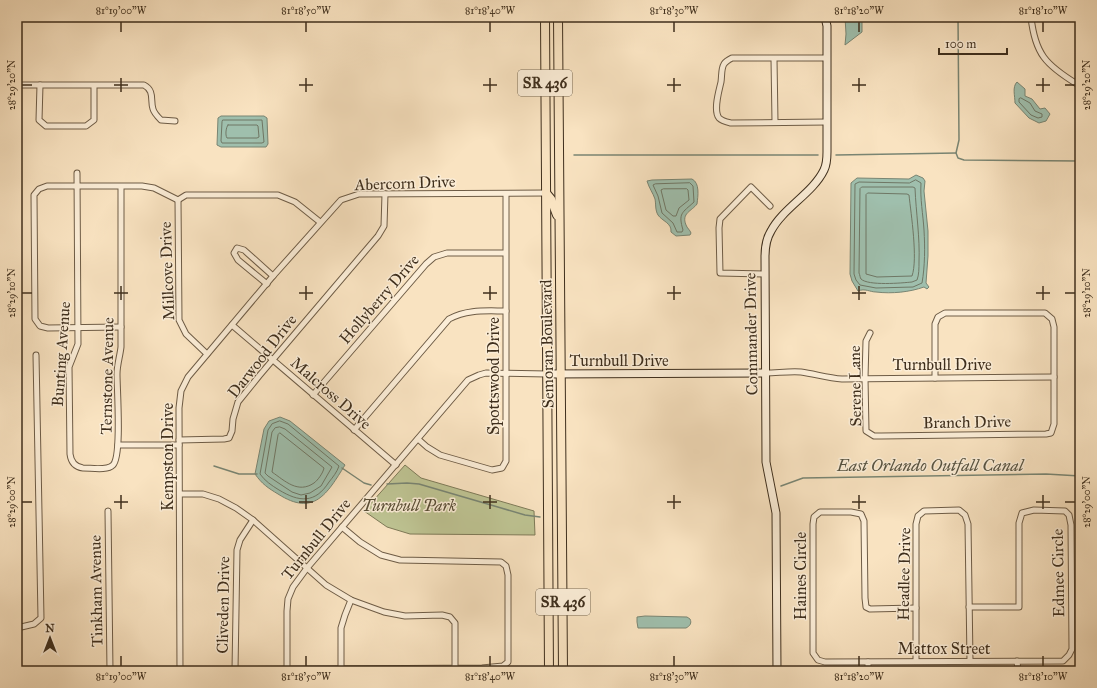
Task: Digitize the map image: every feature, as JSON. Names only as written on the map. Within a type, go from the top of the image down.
[{"type":"main road","name":"Semoran Boulevard","points":[[545,17],[549,671]]},
{"type":"main road","name":"Semoran Boulevard","points":[[558,17],[563,671]]},
{"type":"main road","points":[[546,164],[548,179],[560,191]]},
{"type":"main road","points":[[546,193],[554,206],[560,222]]},
{"type":"main road","points":[[548,515],[553,529],[562,540]]},
{"type":"street","name":"Commander Drive","points":[[777,671],[776,527],[774,499],[766,462],[766,247],[772,229],[779,219],[816,182],[824,170],[827,159],[827,26],[825,17]]},
{"type":"street","points":[[1031,17],[1037,46],[1049,65],[1077,84],[1080,84]]},
{"type":"street","points":[[826,58],[732,58],[725,62],[722,68],[721,82],[717,92],[717,113],[719,118],[731,123],[827,122]]},
{"type":"street","points":[[774,59],[775,122]]},
{"type":"street","points":[[17,85],[144,85],[151,92],[153,111],[161,120],[175,121]]},
{"type":"street","points":[[40,85],[39,120],[46,126],[86,126],[94,120],[94,86]]},
{"type":"street","name":"Bunting Avenue","points":[[74,464],[71,460],[70,454],[69,367],[78,344],[77,173]]},
{"type":"street","points":[[121,327],[48,328],[40,326],[35,319],[34,195],[39,189],[47,186],[142,186],[154,188],[178,200],[186,195],[202,194],[278,195],[295,202],[320,222]]},
{"type":"street","name":"Ternstone Avenue","points":[[74,464],[81,468],[108,468],[113,465],[117,459],[117,376],[121,347],[121,187]]},
{"type":"street","points":[[765,274],[720,273],[719,228],[720,219],[751,187],[770,206]]},
{"type":"street","name":"Abercorn Drive","points":[[320,222],[341,200],[359,194],[546,193]]},
{"type":"street","name":"Darwood Drive","points":[[118,445],[224,440],[229,438],[238,402],[378,236],[384,226],[385,194]]},
{"type":"street","name":"Spottswood Drive","points":[[418,439],[440,455],[492,470],[502,468],[506,461],[506,194]]},
{"type":"street","name":"Millcove Drive","points":[[178,200],[179,320],[186,334],[207,354]]},
{"type":"street","name":"Kempston Drive","points":[[180,671],[179,408],[181,391],[188,376],[320,222]]},
{"type":"street","points":[[267,284],[238,260],[234,253],[237,248],[244,250],[274,276]]},
{"type":"street","name":"Hollyberry Drive","points":[[313,395],[426,264],[434,257],[447,253],[505,253]]},
{"type":"street","points":[[354,430],[449,319],[459,314],[472,311],[506,311]]},
{"type":"street","points":[[935,378],[935,324],[938,317],[945,313],[1045,313],[1052,319],[1054,327],[1054,377]]},
{"type":"street","name":"Malcross Drive","points":[[232,325],[396,465]]},
{"type":"street","name":"Serene Lane","points":[[870,333],[866,341],[866,431],[874,436]]},
{"type":"street","points":[[17,628],[34,624],[41,618],[36,354]]},
{"type":"street","name":"Turnbull Drive","points":[[287,670],[287,611],[288,599],[293,587],[307,568],[468,380],[479,375],[506,373],[799,372],[828,378],[1054,377]]},
{"type":"street","name":"Branch Drive","points":[[874,436],[1051,433],[1054,424],[1054,377]]},
{"type":"street","points":[[180,494],[203,494],[219,499],[236,508],[253,520],[326,585],[352,600],[384,612],[406,616],[442,615],[450,617],[455,623],[455,668]]},
{"type":"street","name":"Headlee Drive","points":[[916,661],[916,524],[918,516],[924,511],[959,510],[966,514],[968,524],[970,661]]},
{"type":"street","name":"Edmee Circle","points":[[969,607],[1019,607],[1019,523],[1022,513],[1034,510],[1065,510],[1069,515],[1071,525],[1072,648],[1069,655]]},
{"type":"street","name":"Tinkham Avenue","points":[[108,511],[110,671]]},
{"type":"street","name":"Haines Circle","points":[[818,660],[813,653],[812,524],[814,517],[820,512],[851,512],[861,514],[864,521],[866,607],[870,609],[916,608]]},
{"type":"street","name":"Cliveden Drive","points":[[235,670],[237,550],[240,540],[253,520]]},
{"type":"street","points":[[180,671],[496,668],[503,666],[508,662],[508,575],[506,566],[501,562],[493,561],[413,562],[400,560],[381,555],[360,542],[342,527]]},
{"type":"street","points":[[341,669],[341,628],[352,600]]},
{"type":"street","name":"Mattox Street","points":[[818,660],[825,662],[1063,661],[1069,655]]},
{"type":"street","points":[[1017,661],[1018,671]]},
{"type":"street","points":[[868,662],[868,671]]},
{"type":"green space","name":"Turnbull Park","points":[[405,465],[421,478],[534,511],[535,535],[410,534],[387,527],[364,511]]},
{"type":"water","points":[[845,17],[862,17],[862,32],[845,45],[846,34]]},
{"type":"water","points":[[1017,82],[1025,89],[1025,96],[1032,99],[1040,109],[1045,108],[1050,114],[1046,121],[1039,123],[1029,118],[1015,103],[1014,89]]},
{"type":"water","points":[[221,116],[264,116],[267,118],[268,144],[266,147],[221,147],[217,145],[218,118]]},
{"type":"water","points":[[916,175],[923,178],[925,181],[924,191],[928,231],[926,283],[929,287],[927,289],[924,287],[895,293],[882,293],[867,290],[858,291],[850,274],[851,183],[857,178],[909,179]]},
{"type":"water","points":[[692,179],[695,181],[697,187],[697,204],[685,218],[686,226],[691,233],[690,235],[676,236],[671,232],[670,226],[658,215],[655,199],[647,181]]},
{"type":"water","points":[[280,417],[290,421],[345,465],[325,493],[310,503],[290,501],[268,488],[255,474],[264,429],[269,421]]},
{"type":"water","points":[[637,617],[687,617],[691,620],[691,623],[686,628],[638,628]]},
{"type":"waterway","name":"East Orlando Outfall Canal","points":[[958,17],[959,140],[956,153],[958,158],[964,160],[1080,161]]},
{"type":"waterway","points":[[836,155],[956,153]]},
{"type":"waterway","points":[[574,155],[818,155]]},
{"type":"waterway","name":"East Orlando Outfall Canal","points":[[214,466],[239,474],[257,474]]},
{"type":"waterway","name":"East Orlando Outfall Canal","points":[[342,468],[364,483],[371,485]]},
{"type":"waterway","name":"East Orlando Outfall Canal","points":[[781,486],[803,478],[1046,474],[1080,476]]},
{"type":"waterway","name":"East Orlando Outfall Canal","points":[[387,484],[419,484],[525,515],[540,517]]}]
